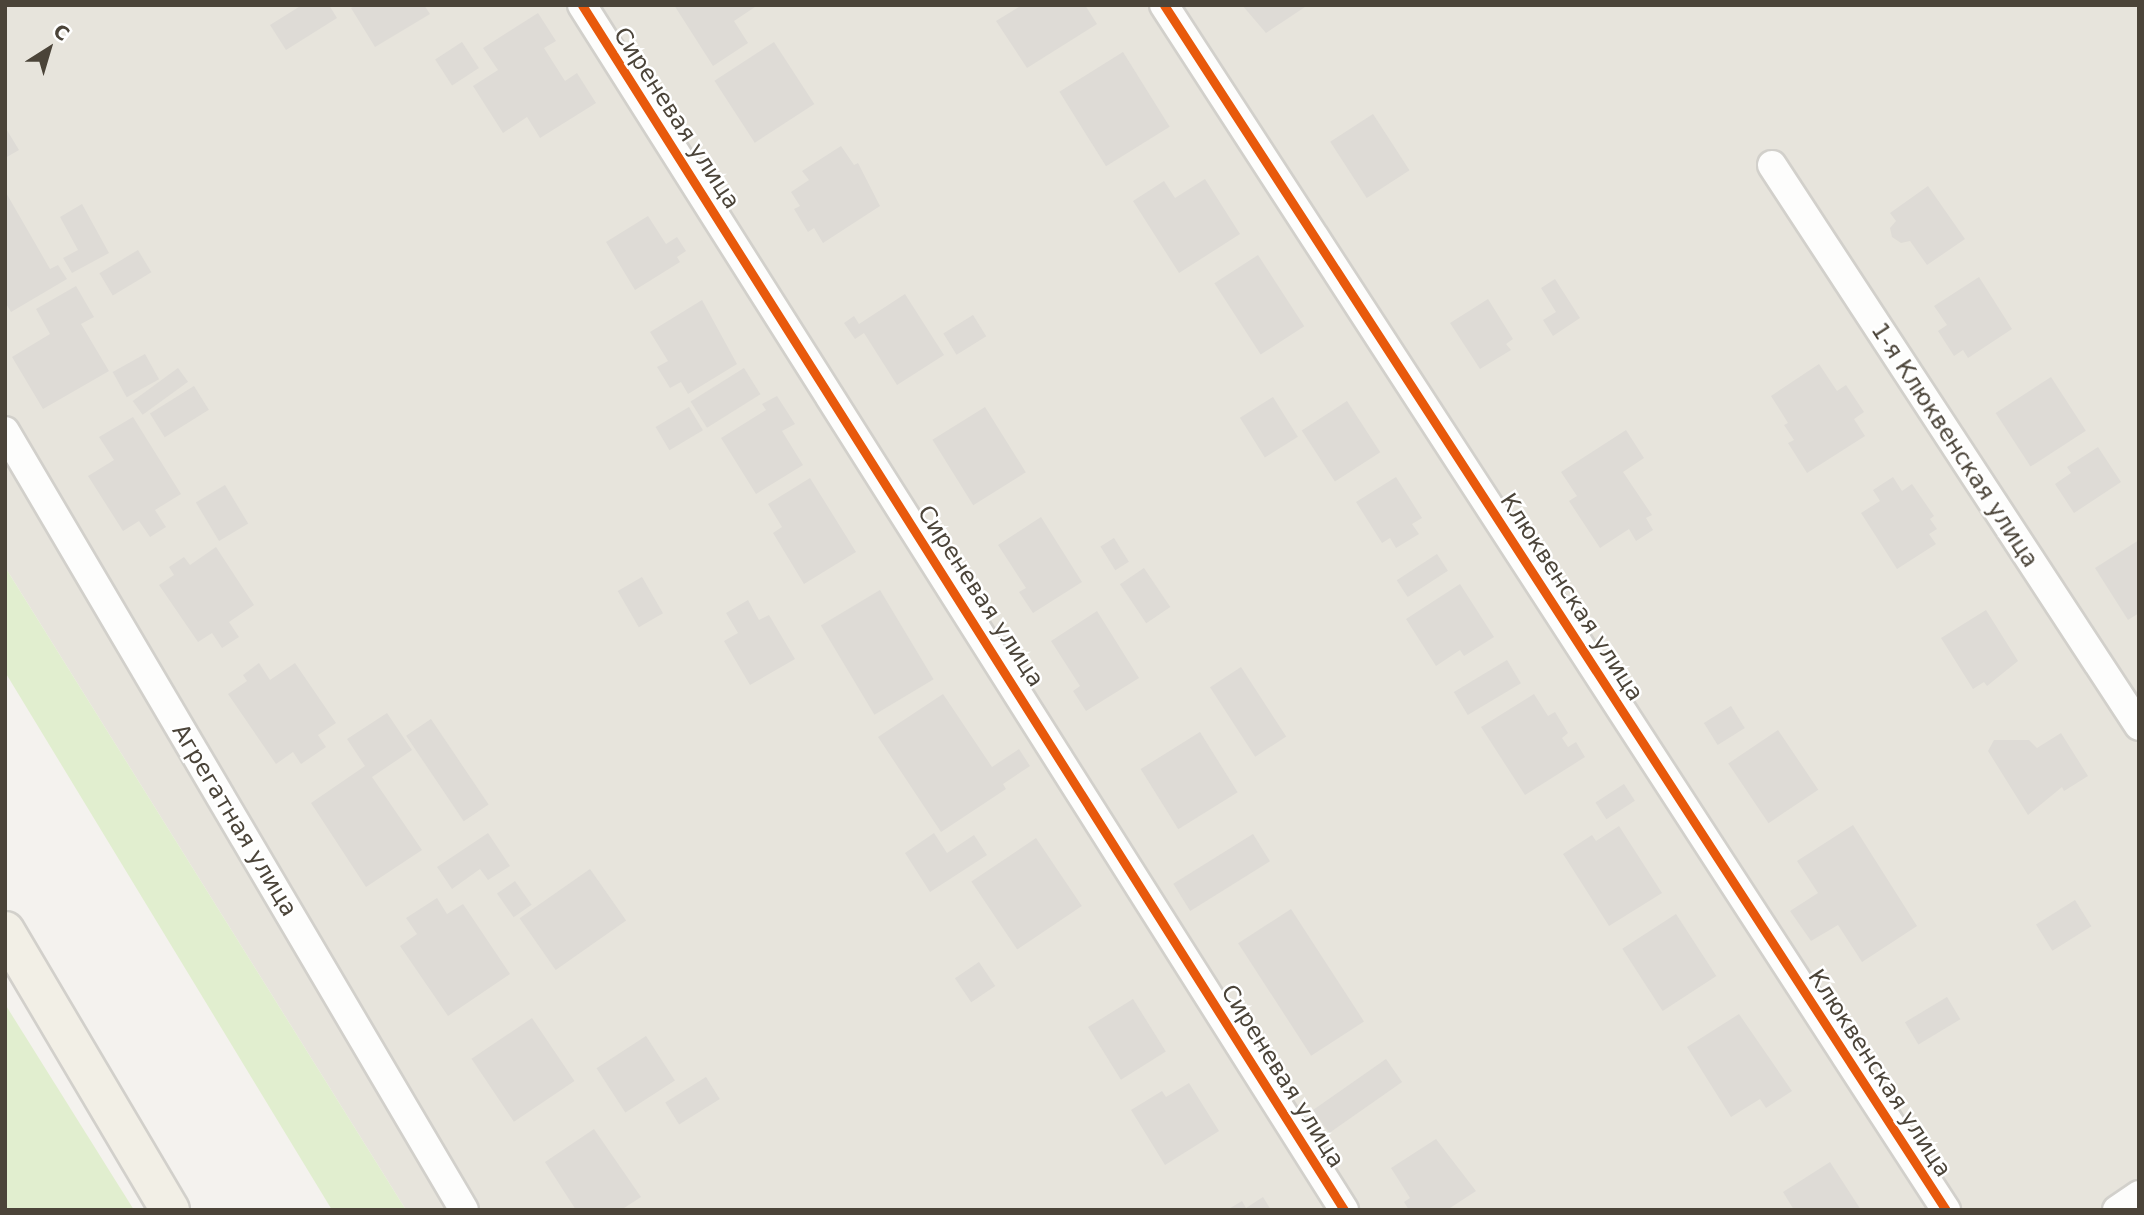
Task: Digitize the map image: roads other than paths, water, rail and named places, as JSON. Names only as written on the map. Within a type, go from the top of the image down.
[{"type":"main road","points":[[5,931],[170,1210]]},
{"type":"street","name":"Сиреневая улица","points":[[582,5],[1089,800],[1344,1210]]},
{"type":"street","name":"Клюквенская улица","points":[[1164,5],[1946,1210]]},
{"type":"street","name":"1-я Клюквенская улица","points":[[1772,165],[2139,726]]},
{"type":"street","name":"Агрегатная улица","points":[[5,430],[464,1210]]},
{"type":"street","points":[[2117,1210],[2139,1195]]}]
